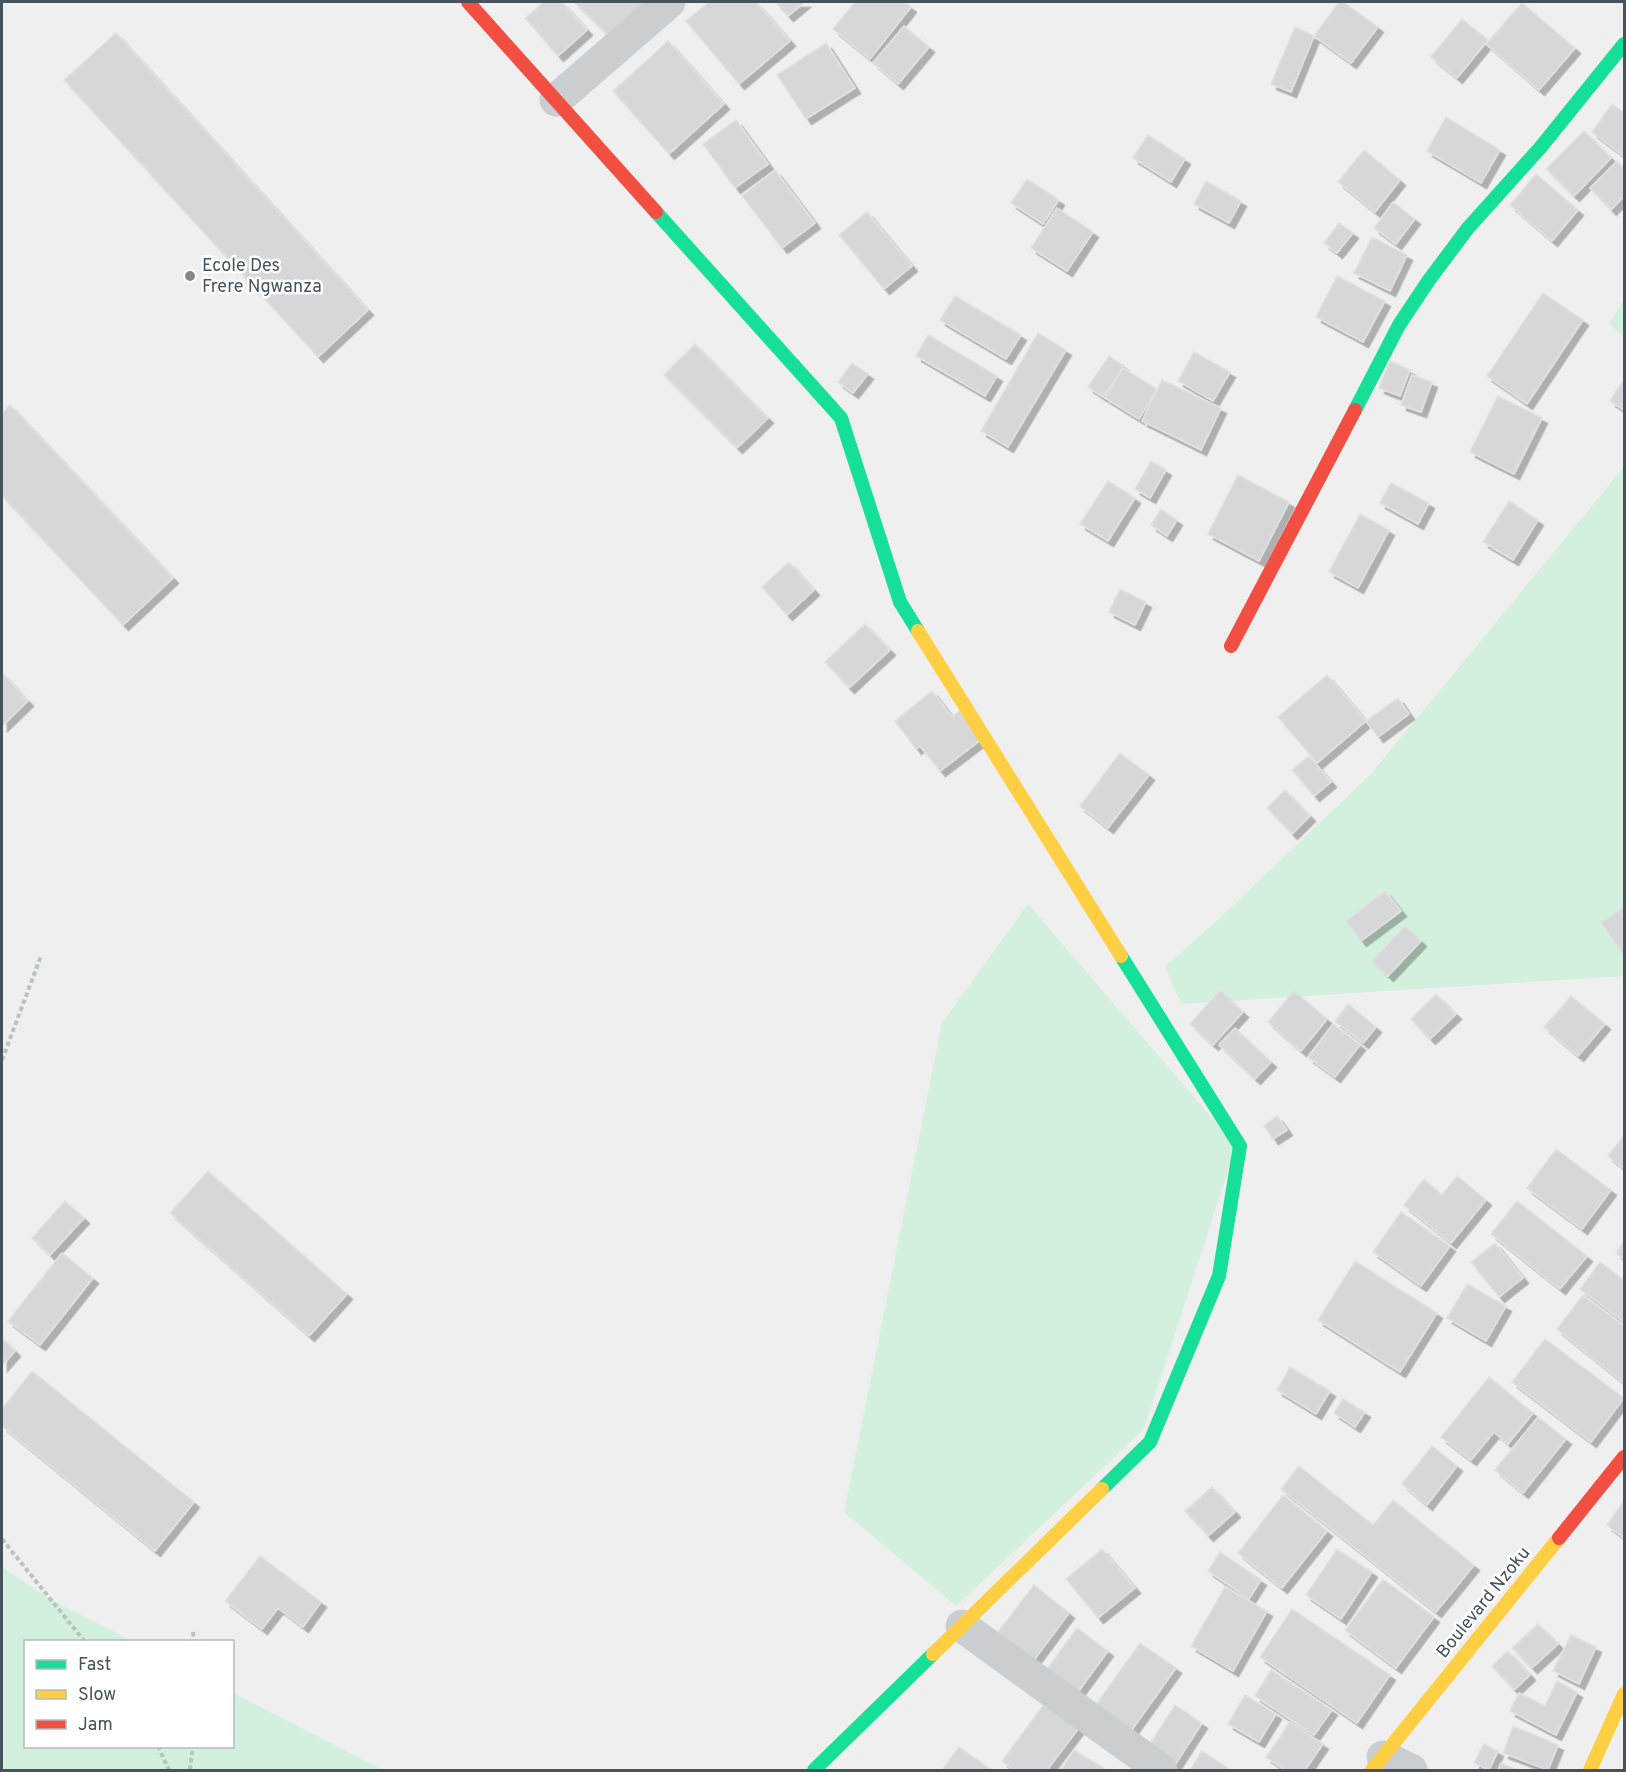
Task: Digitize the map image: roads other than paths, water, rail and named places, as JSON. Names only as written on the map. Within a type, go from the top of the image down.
[{"type":"street","points":[[468,2],[841,418],[900,602],[1240,1146],[1219,1276],[1150,1442],[814,1770]]},
{"type":"street","points":[[556,100],[669,2]]},
{"type":"street","points":[[1231,646],[1399,325],[1468,228],[1540,148],[1624,44]]},
{"type":"street","name":"Boulevard Nzoku","points":[[1389,1766],[1624,1457]]},
{"type":"street","points":[[962,1626],[1161,1770]]},
{"type":"street","points":[[1590,1770],[1624,1694]]},
{"type":"place","name":"Ecole Des Frere Ngwanza","points":[[190,276]]}]
